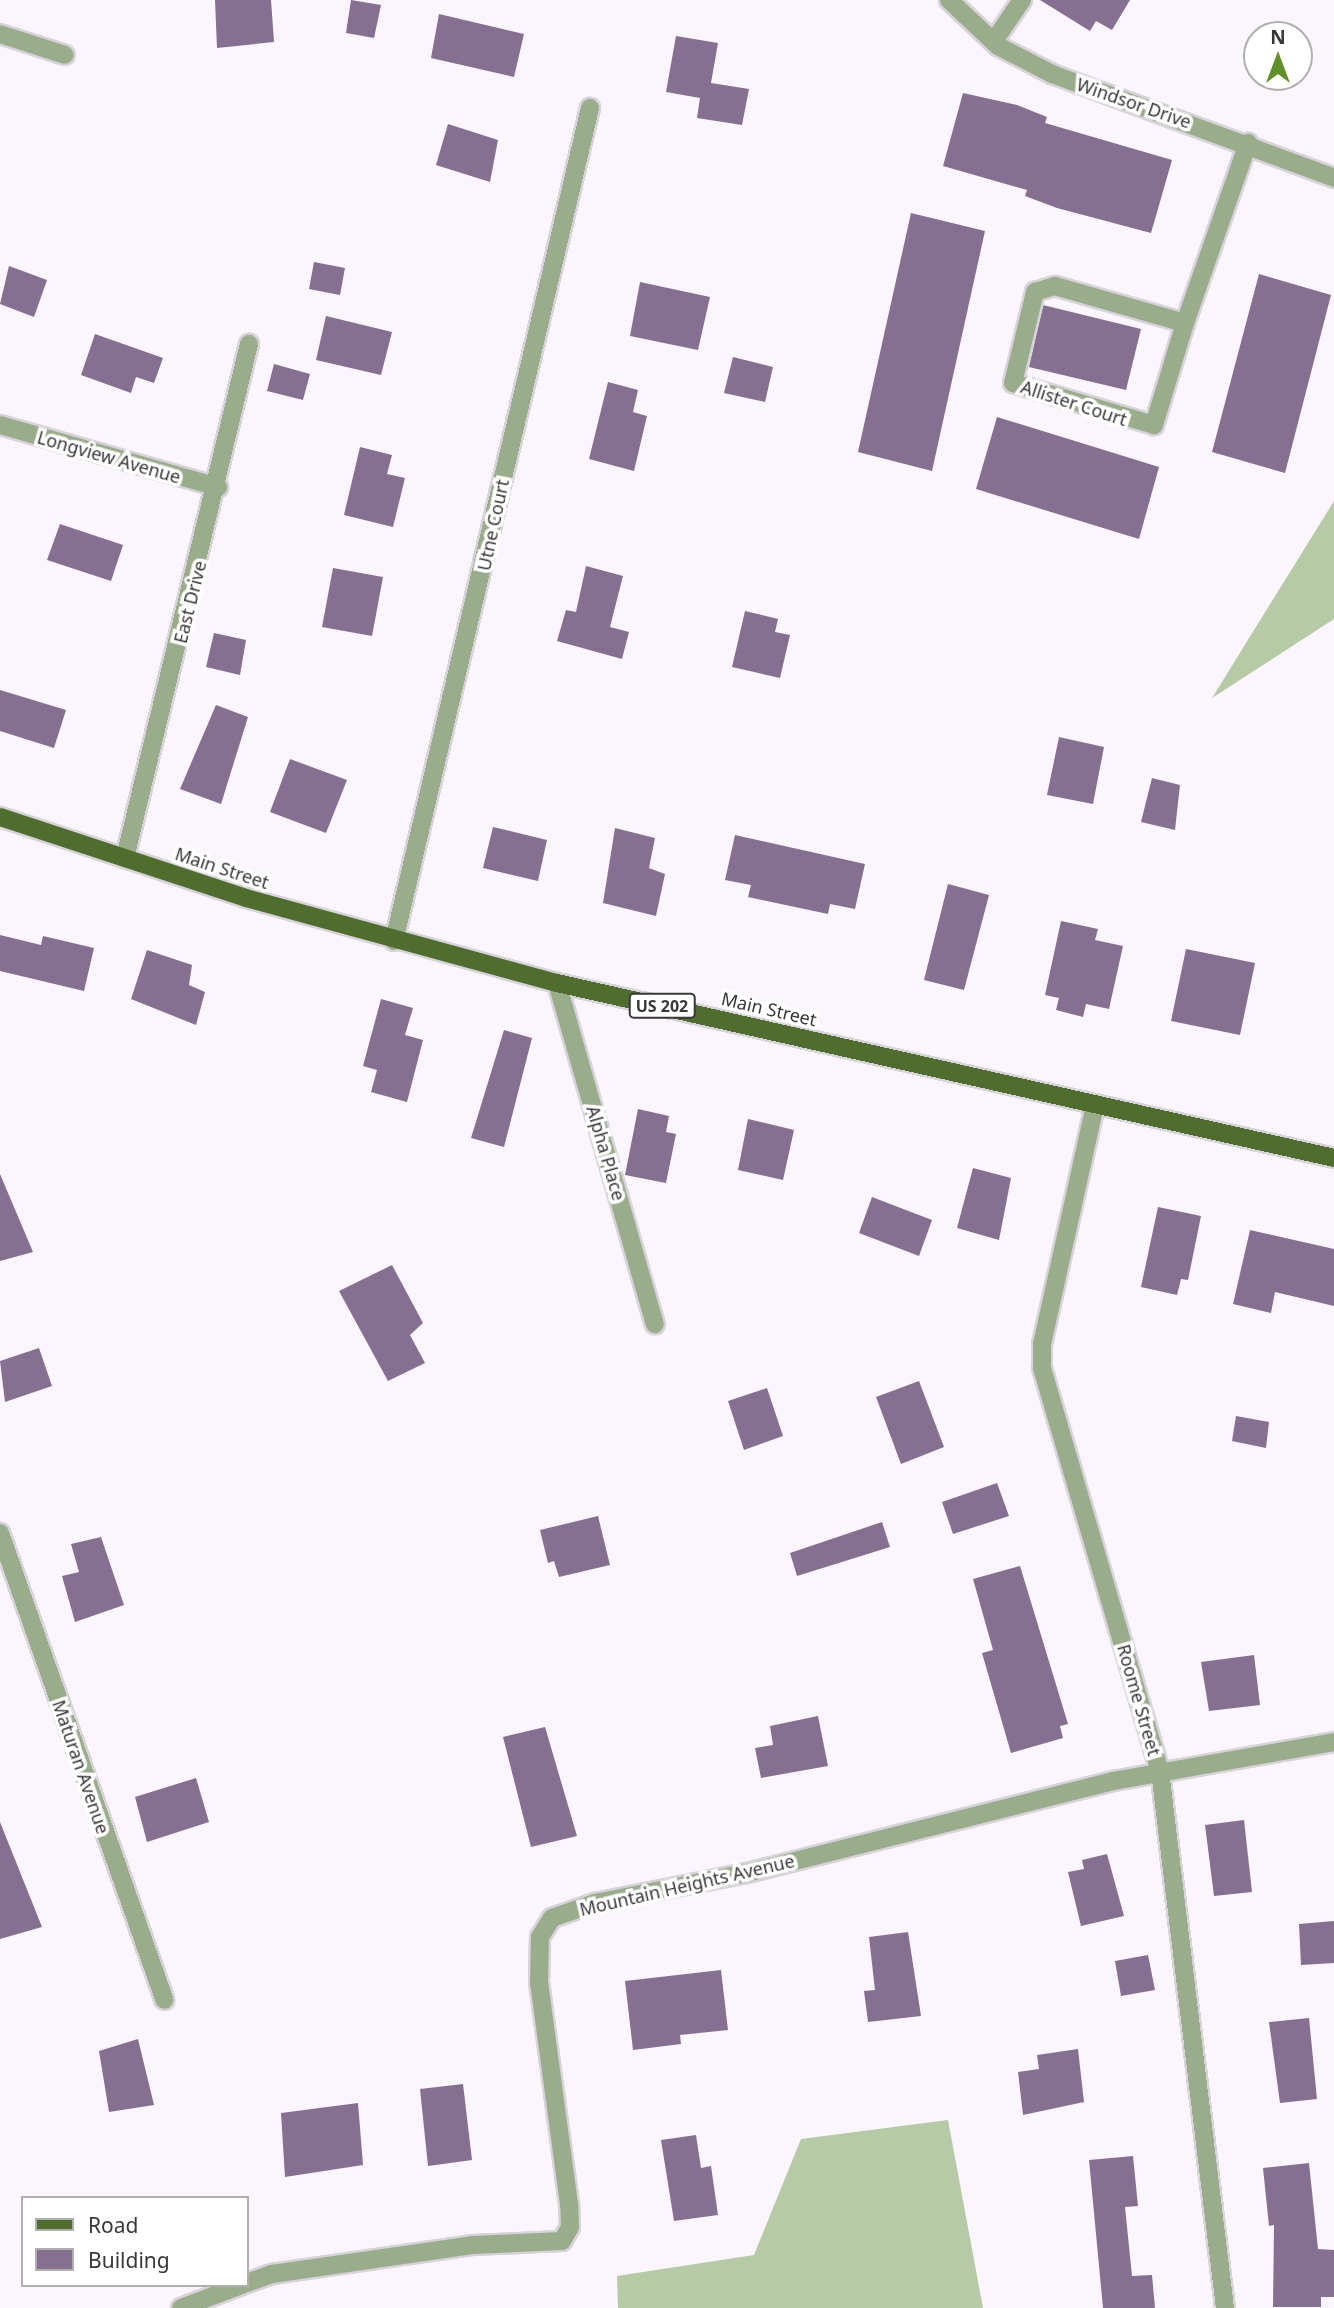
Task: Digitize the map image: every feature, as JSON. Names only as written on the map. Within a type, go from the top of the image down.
[{"type":"main road","name":"Main Street","points":[[0,817],[394,941],[557,983],[1334,1158]]},
{"type":"street","name":"Windsor Drive","points":[[950,0],[994,41],[1052,74],[1248,143],[1334,178]]},
{"type":"street","points":[[994,41],[1022,0]]},
{"type":"street","points":[[0,34],[65,55]]},
{"type":"street","name":"Utne Court","points":[[394,941],[590,108]]},
{"type":"street","name":"Allister Court","points":[[1185,323],[1055,286],[1039,287],[1011,371],[1013,383],[1148,427],[1160,415],[1185,323],[1248,143]]},
{"type":"street","name":"East Drive","points":[[125,858],[218,487],[249,344]]},
{"type":"street","name":"Longview Avenue","points":[[0,425],[218,487]]},
{"type":"street","name":"Alpha Place","points":[[557,983],[656,1324]]},
{"type":"street","name":"Roome Street","points":[[1095,1105],[1042,1344],[1042,1368],[1160,1771],[1225,2308]]},
{"type":"street","name":"Maturan Avenue","points":[[0,1533],[164,2000]]},
{"type":"street","name":"Mountain Heights Avenue","points":[[248,2283],[272,2274],[474,2245],[562,2241],[570,2227],[569,2204],[539,1983],[540,1937],[552,1918],[595,1903],[747,1873],[1160,1771],[1334,1742]]},
{"type":"street","points":[[181,2308],[237,2287]]},
{"type":"green space","points":[[1334,501],[1334,619],[1212,698]]},
{"type":"green space","points":[[948,2120],[983,2308],[618,2308],[617,2276],[754,2255],[801,2139]]},
{"type":"building","points":[[215,0],[271,0],[274,42],[217,48]]},
{"type":"building","points":[[351,0],[381,5],[374,38],[346,33]]},
{"type":"building","points":[[1040,0],[1130,0],[1112,30],[1096,21],[1090,31]]},
{"type":"building","points":[[439,14],[524,34],[514,77],[431,58]]},
{"type":"building","points":[[676,36],[718,43],[711,83],[749,89],[742,125],[697,118],[700,98],[666,92]]},
{"type":"building","points":[[963,93],[1017,105],[1047,117],[1045,123],[1172,160],[1151,233],[1057,208],[1025,196],[1027,190],[943,166]]},
{"type":"building","points":[[448,124],[498,140],[490,182],[436,165]]},
{"type":"building","points":[[911,213],[985,231],[932,471],[858,452]]},
{"type":"building","points":[[314,262],[345,268],[340,295],[309,289]]},
{"type":"building","points":[[9,266],[47,280],[34,317],[0,304]]},
{"type":"building","points":[[1259,274],[1331,295],[1285,473],[1212,452]]},
{"type":"building","points":[[640,282],[710,297],[698,350],[630,336]]},
{"type":"building","points":[[1043,305],[1141,329],[1126,390],[1029,367]]},
{"type":"building","points":[[326,316],[392,332],[381,375],[316,360]]},
{"type":"building","points":[[95,334],[163,358],[154,383],[136,377],[131,393],[81,375]]},
{"type":"building","points":[[733,357],[773,367],[765,402],[724,393]]},
{"type":"building","points":[[274,364],[310,374],[303,400],[267,391]]},
{"type":"building","points":[[608,382],[638,390],[633,412],[647,416],[634,471],[589,459]]},
{"type":"building","points":[[997,417],[1159,467],[1139,539],[976,489]]},
{"type":"building","points":[[360,447],[392,455],[387,474],[405,478],[393,527],[344,515]]},
{"type":"building","points":[[60,524],[123,545],[111,581],[47,560]]},
{"type":"building","points":[[586,566],[623,576],[610,627],[629,632],[622,659],[557,641],[566,610],[576,612]]},
{"type":"building","points":[[333,568],[383,577],[372,636],[322,627]]},
{"type":"building","points":[[745,611],[778,619],[775,632],[790,635],[780,678],[732,667]]},
{"type":"building","points":[[214,633],[246,640],[240,675],[206,667]]},
{"type":"building","points":[[0,690],[66,710],[54,748],[0,731]]},
{"type":"building","points":[[216,705],[248,717],[221,804],[180,789]]},
{"type":"building","points":[[1059,737],[1104,747],[1093,804],[1047,795]]},
{"type":"building","points":[[290,759],[347,780],[326,833],[270,812]]},
{"type":"building","points":[[1152,778],[1180,785],[1175,830],[1141,822]]},
{"type":"building","points":[[493,827],[547,840],[538,881],[483,868]]},
{"type":"building","points":[[615,828],[655,838],[649,868],[665,874],[656,916],[603,903]]},
{"type":"building","points":[[735,835],[865,864],[855,909],[830,904],[828,914],[748,897],[751,885],[725,880]]},
{"type":"building","points":[[948,884],[989,895],[964,990],[924,980]]},
{"type":"building","points":[[1061,921],[1098,929],[1095,940],[1123,946],[1109,1009],[1086,1004],[1083,1017],[1056,1010],[1059,998],[1045,995]]},
{"type":"building","points":[[0,935],[41,945],[43,936],[94,948],[84,991],[0,971]]},
{"type":"building","points":[[1186,949],[1255,963],[1240,1035],[1171,1021]]},
{"type":"building","points":[[147,950],[192,965],[189,985],[205,992],[196,1025],[131,999]]},
{"type":"building","points":[[381,999],[413,1008],[405,1035],[423,1040],[407,1102],[371,1092],[377,1070],[363,1066]]},
{"type":"building","points":[[504,1030],[532,1038],[504,1147],[471,1138]]},
{"type":"building","points":[[638,1109],[669,1116],[666,1132],[676,1134],[666,1183],[625,1175]]},
{"type":"building","points":[[748,1119],[794,1130],[783,1180],[738,1170]]},
{"type":"building","points":[[973,1168],[1011,1178],[999,1240],[957,1228]]},
{"type":"building","points":[[0,1174],[33,1252],[0,1261]]},
{"type":"building","points":[[872,1197],[932,1220],[919,1256],[859,1233]]},
{"type":"building","points":[[1158,1207],[1201,1216],[1188,1280],[1181,1279],[1177,1295],[1141,1287]]},
{"type":"building","points":[[1250,1230],[1334,1249],[1334,1306],[1275,1292],[1271,1313],[1233,1304]]},
{"type":"building","points":[[392,1265],[423,1323],[410,1335],[425,1363],[388,1381],[339,1291]]},
{"type":"building","points":[[39,1348],[52,1386],[5,1402],[0,1361]]},
{"type":"building","points":[[919,1381],[944,1447],[901,1464],[876,1397]]},
{"type":"building","points":[[767,1388],[783,1436],[744,1450],[728,1401]]},
{"type":"building","points":[[1236,1416],[1269,1422],[1266,1448],[1232,1441]]},
{"type":"building","points":[[997,1483],[1009,1516],[953,1534],[942,1502]]},
{"type":"building","points":[[598,1516],[610,1565],[559,1577],[554,1561],[548,1563],[540,1530]]},
{"type":"building","points":[[882,1522],[890,1547],[797,1576],[790,1553]]},
{"type":"building","points":[[101,1537],[124,1605],[75,1622],[62,1576],[79,1572],[71,1544]]},
{"type":"building","points":[[1020,1566],[1068,1724],[1060,1726],[1063,1738],[1011,1753],[982,1653],[993,1650],[973,1579]]},
{"type":"building","points":[[1254,1655],[1260,1705],[1209,1711],[1201,1662]]},
{"type":"building","points":[[818,1716],[828,1766],[761,1778],[755,1748],[773,1745],[770,1726]]},
{"type":"building","points":[[545,1727],[577,1836],[531,1847],[503,1737]]},
{"type":"building","points":[[196,1778],[209,1822],[147,1842],[135,1797]]},
{"type":"building","points":[[1244,1820],[1252,1892],[1214,1896],[1205,1825]]},
{"type":"building","points":[[0,1822],[42,1927],[0,1939]]},
{"type":"building","points":[[1107,1854],[1124,1916],[1081,1926],[1068,1872],[1084,1869],[1082,1860]]},
{"type":"building","points":[[1334,1921],[1334,1963],[1301,1965],[1299,1924]]},
{"type":"building","points":[[908,1932],[921,2016],[868,2022],[864,1991],[875,1990],[869,1937]]},
{"type":"building","points":[[1148,1955],[1155,1990],[1121,1996],[1115,1961]]},
{"type":"building","points":[[721,1970],[728,2030],[680,2035],[681,2044],[633,2050],[625,1981]]},
{"type":"building","points":[[1309,2018],[1317,2099],[1280,2103],[1269,2022]]},
{"type":"building","points":[[138,2039],[154,2105],[109,2112],[99,2051]]},
{"type":"building","points":[[1078,2049],[1084,2102],[1023,2115],[1018,2072],[1039,2069],[1037,2055]]},
{"type":"building","points":[[463,2084],[472,2160],[428,2166],[420,2089]]},
{"type":"building","points":[[358,2103],[363,2165],[285,2177],[281,2113]]},
{"type":"building","points":[[696,2135],[701,2168],[711,2166],[718,2215],[674,2221],[661,2140]]},
{"type":"building","points":[[1133,2156],[1138,2206],[1125,2207],[1132,2276],[1152,2275],[1155,2308],[1103,2308],[1089,2160]]},
{"type":"building","points":[[1309,2163],[1318,2249],[1334,2250],[1334,2297],[1321,2297],[1321,2307],[1273,2307],[1274,2225],[1269,2226],[1263,2168]]}]
